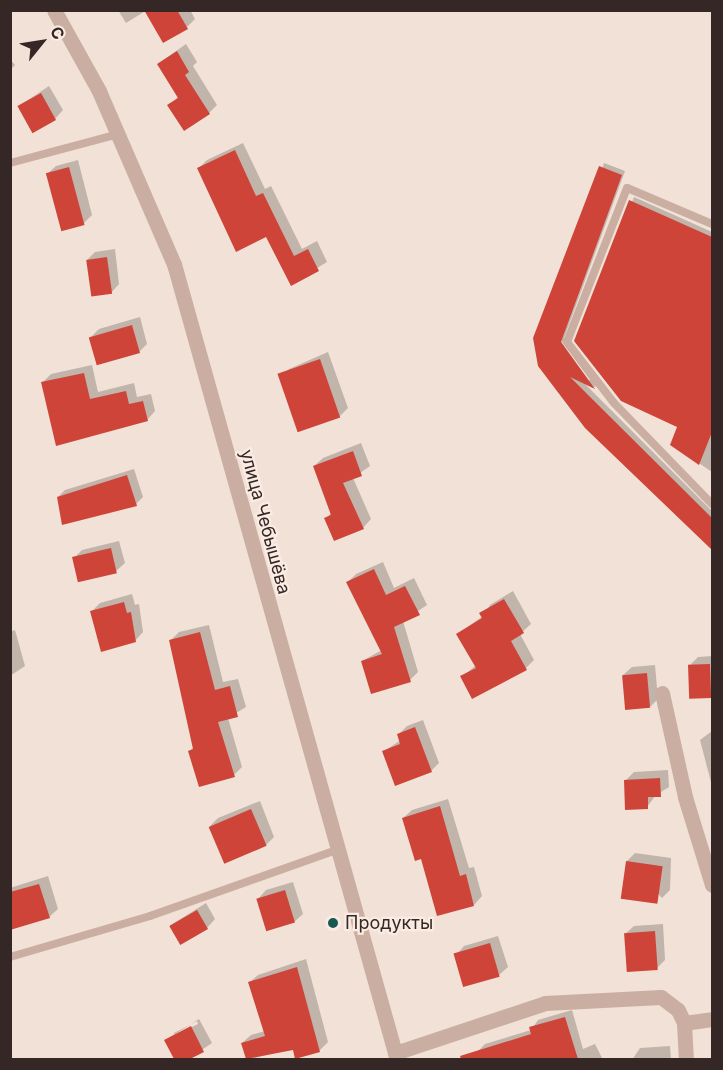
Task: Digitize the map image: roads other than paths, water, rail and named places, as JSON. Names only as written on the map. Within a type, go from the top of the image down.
[{"type":"street","name":"улица Чебышёва","points":[[60,14],[118,134],[174,264],[336,850],[396,1056]]},
{"type":"street","points":[[662,693],[685,797],[712,885]]},
{"type":"street","points":[[396,1056],[545,1004],[661,997],[678,1010],[684,1023],[686,1059]]},
{"type":"street","points":[[684,1023],[712,1019]]},
{"type":"lane","points":[[10,163],[118,134]]},
{"type":"lane","points":[[712,224],[627,188],[567,342],[614,403],[712,504]]},
{"type":"lane","points":[[10,957],[150,916],[336,850]]},
{"type":"place","name":"Продукты","points":[[333,923]]}]
